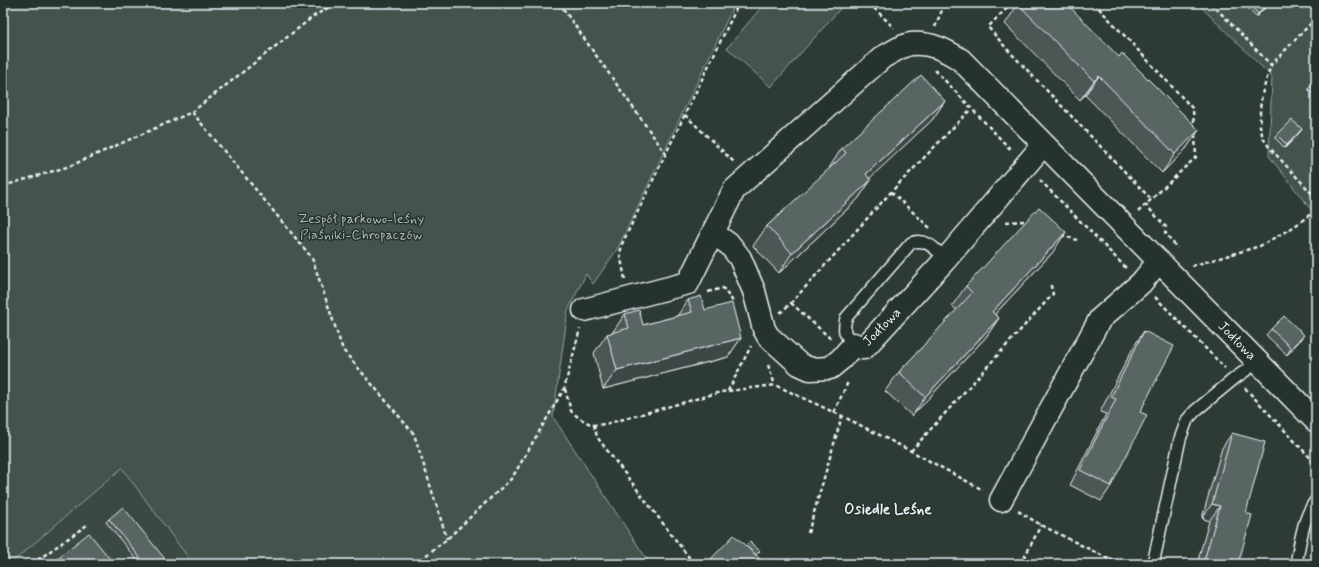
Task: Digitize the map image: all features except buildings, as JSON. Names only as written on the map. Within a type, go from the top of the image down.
[{"type":"street","name":"Jodłowa","points":[[584,310],[688,283],[734,190],[883,57],[910,44],[927,45],[946,50],[961,60],[1316,421]]},
{"type":"street","name":"Jodłowa","points":[[713,233],[730,245],[740,258],[754,292],[764,329],[768,336],[799,364],[810,369],[830,368],[841,359],[854,344],[864,348],[946,259],[1043,145]]},
{"type":"street","points":[[1001,500],[1100,320],[1141,283],[1159,261]]},
{"type":"lane","points":[[854,344],[845,336],[843,329],[846,318],[911,242],[917,240],[931,245],[946,259]]},
{"type":"lane","points":[[1154,564],[1180,439],[1187,420],[1195,411],[1235,378],[1258,362]]},
{"type":"lane","points":[[1296,564],[1301,537],[1311,506],[1316,500]]},
{"type":"path","points":[[3,186],[70,166],[192,112],[314,16],[336,3]]},
{"type":"path","points":[[558,3],[666,155]]},
{"type":"path","points":[[1012,3],[988,27],[1007,49],[1151,199]]},
{"type":"path","points":[[1094,3],[1194,109],[1196,157],[1136,213]]},
{"type":"path","points":[[1211,3],[1271,65]]},
{"type":"path","points":[[1316,18],[1271,65],[1262,94],[1260,109],[1260,126],[1263,138],[1316,198]]},
{"type":"path","points":[[934,69],[1026,166],[1235,378],[1316,464]]},
{"type":"path","points":[[728,391],[758,334],[791,303],[892,192],[971,109]]},
{"type":"path","points":[[192,112],[312,258],[343,350],[414,434],[447,539]]},
{"type":"path","points":[[685,115],[749,176]]},
{"type":"path","points":[[892,192],[935,232]]},
{"type":"path","points":[[1189,267],[1260,246],[1295,226],[1316,210]]},
{"type":"path","points":[[564,389],[571,412],[579,418],[594,425],[606,424],[721,392],[775,385],[842,416],[911,451],[1053,294],[1050,282]]},
{"type":"path","points":[[705,292],[723,288],[736,305]]},
{"type":"path","points":[[791,303],[832,340]]},
{"type":"path","points":[[767,363],[775,385]]},
{"type":"path","points":[[808,534],[842,416]]},
{"type":"path","points":[[594,425],[597,437],[694,564]]},
{"type":"path","points":[[32,564],[87,525]]},
{"type":"path","points":[[1021,564],[1041,525]]},
{"type":"path","points":[[1088,549],[1119,564]]},
{"type":"shaded area","points":[[122,468],[193,564],[10,564]]},
{"type":"green space","name":"Zespół parkowo-leśny Piaśniki-Chropaczów","points":[[3,3],[735,3],[618,248],[593,284],[586,274],[568,310],[553,417],[650,564],[193,564],[122,468],[10,564],[3,564]]},
{"type":"green space","points":[[765,3],[845,3],[771,87],[727,48]]},
{"type":"green space","points":[[1197,3],[1316,3],[1316,216],[1269,156],[1272,77]]},
{"type":"district","name":"Osiedle Leśne","points":[[888,510]]}]
